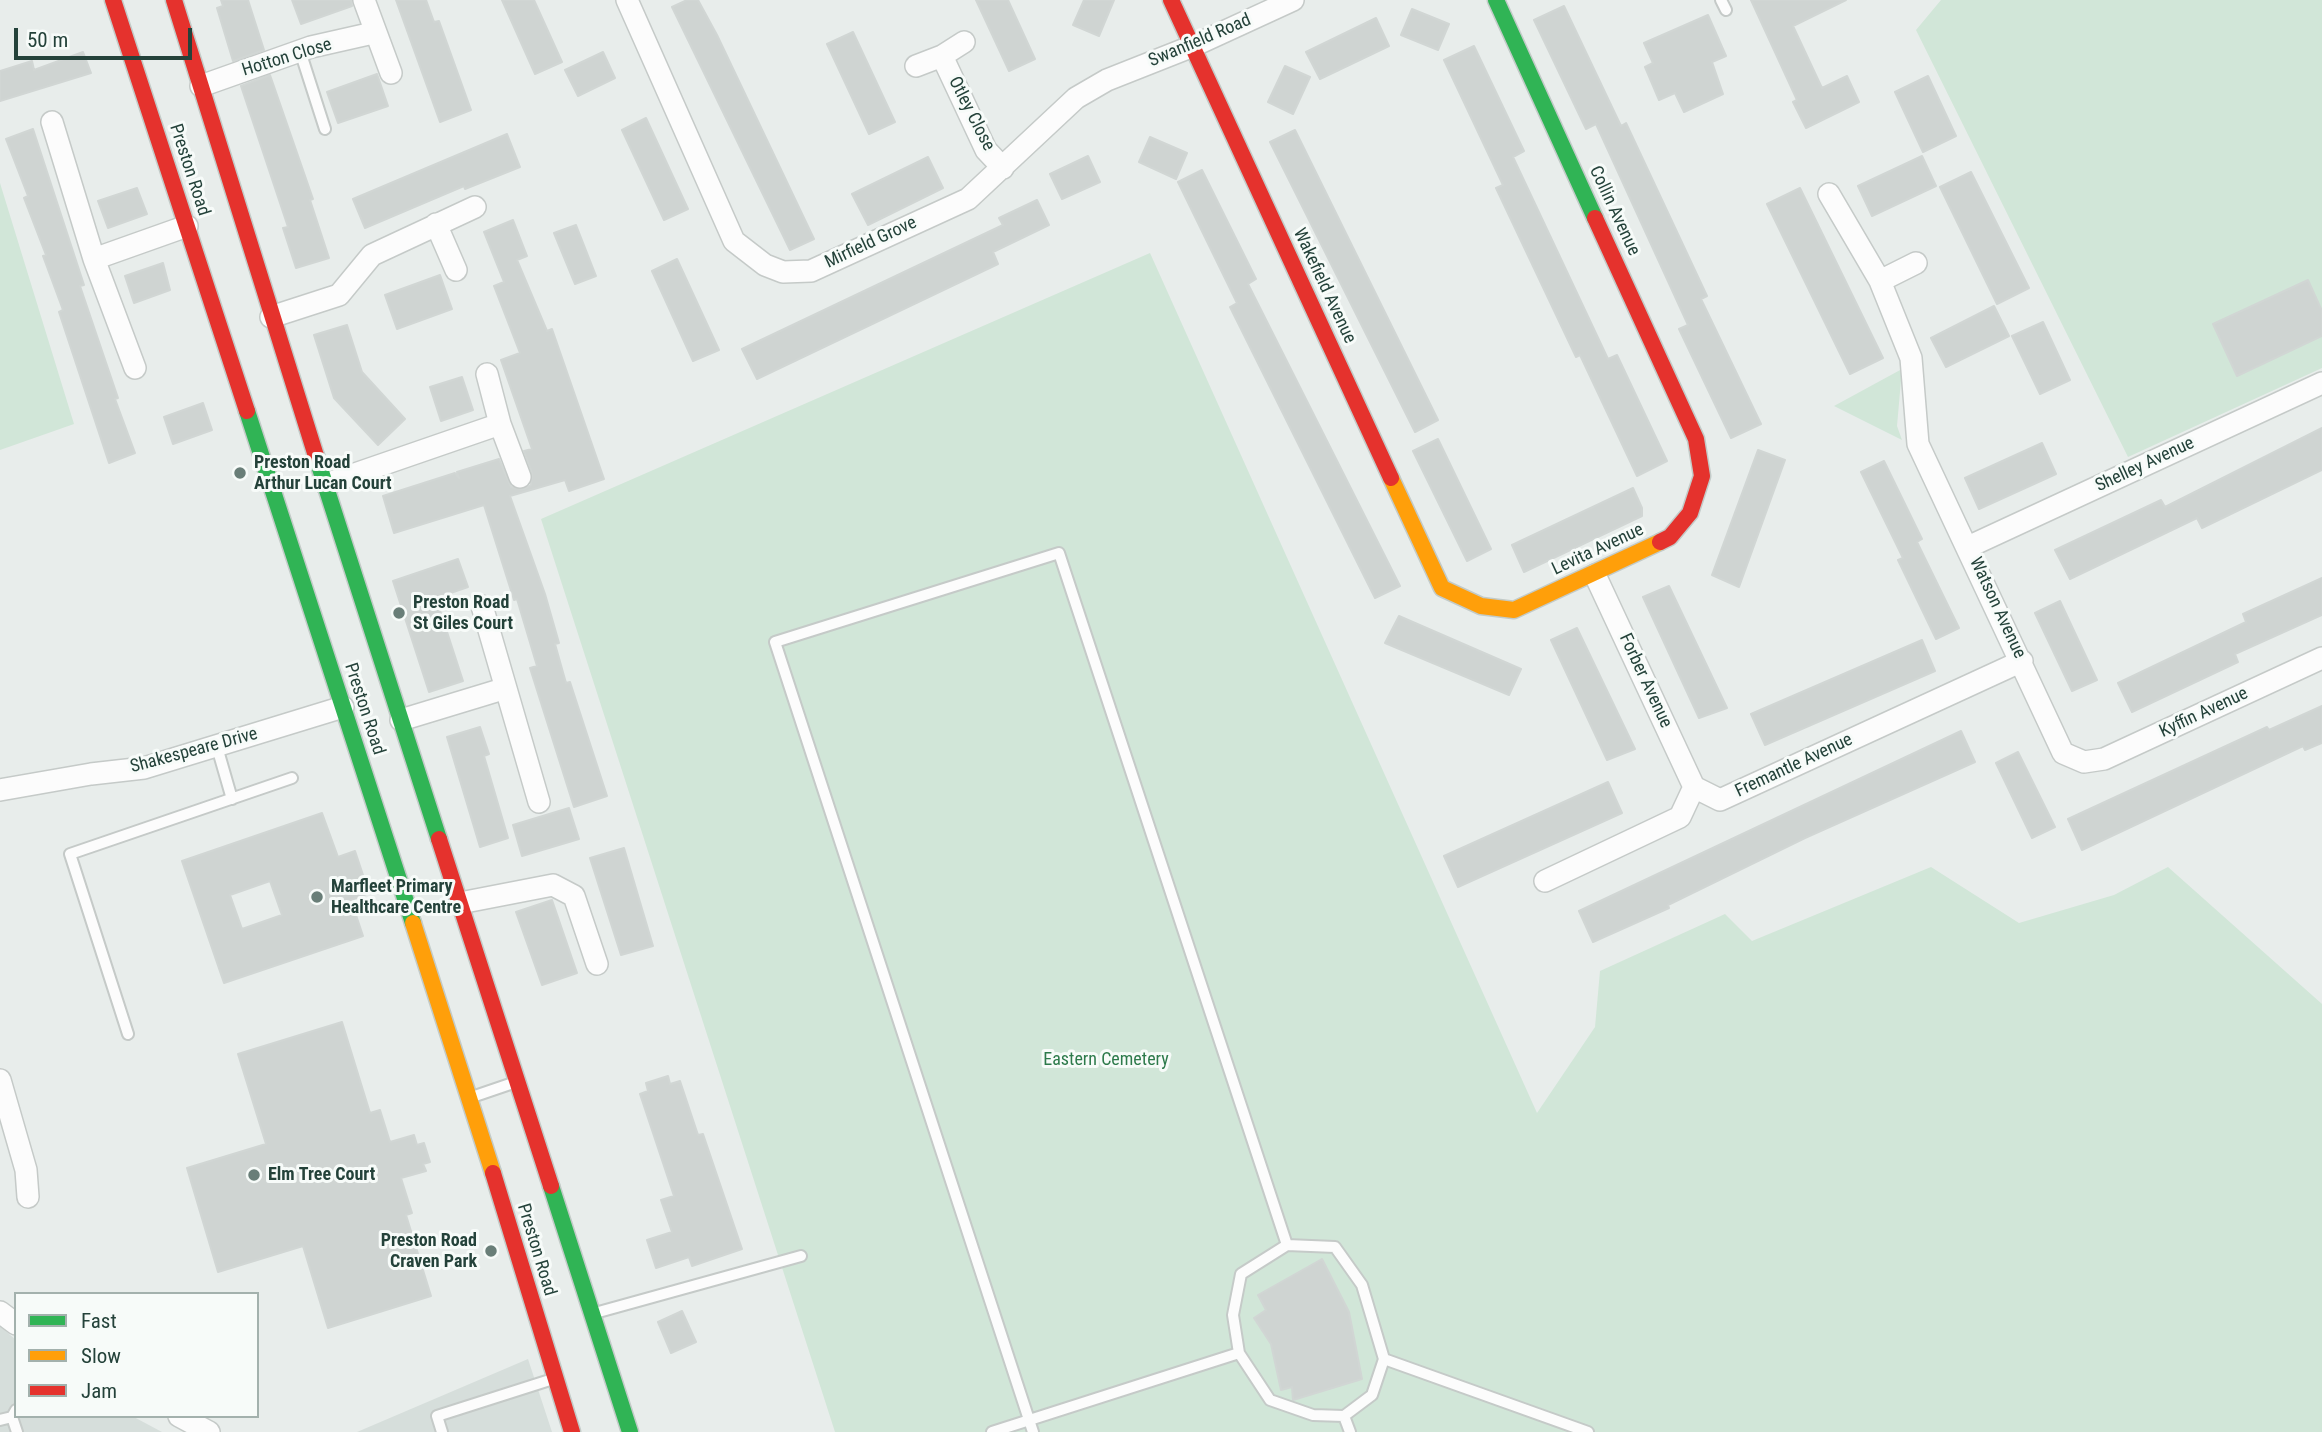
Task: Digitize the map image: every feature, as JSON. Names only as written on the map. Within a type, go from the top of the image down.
[{"type":"street","name":"Preston Road","points":[[174,0],[271,317],[519,1081],[629,1432]]},
{"type":"street","points":[[364,0],[373,33],[391,73]]},
{"type":"street","name":"Mirfield Grove","points":[[627,0],[734,241],[765,265],[783,271],[811,271],[968,199],[1058,112],[1107,80]]},
{"type":"street","name":"Wakefield Avenue","points":[[1171,0],[1442,588]]},
{"type":"street","name":"Swanfield Road","points":[[1107,80],[1193,46],[1293,0]]},
{"type":"street","name":"Collin Avenue","points":[[1496,0],[1696,439]]},
{"type":"street","name":"Preston Road","points":[[117,3],[470,1098],[572,1432]]},
{"type":"street","name":"Hotton Close","points":[[201,86],[300,51],[373,33]]},
{"type":"street","name":"Otley Close","points":[[916,66],[942,56],[964,42]]},
{"type":"street","name":"Otley Close","points":[[942,56],[986,150],[1003,168]]},
{"type":"street","points":[[52,122],[94,259],[135,368]]},
{"type":"street","points":[[1829,194],[1880,281],[1916,263]]},
{"type":"street","points":[[271,317],[339,295],[372,255],[475,207]]},
{"type":"street","points":[[436,224],[456,270]]},
{"type":"street","points":[[94,259],[187,226]]},
{"type":"street","name":"Watson Avenue","points":[[1880,281],[1911,358],[1918,444],[2063,753],[2084,762]]},
{"type":"street","points":[[487,374],[500,424],[520,477]]},
{"type":"street","name":"Shelley Avenue","points":[[1968,547],[2322,383]]},
{"type":"street","points":[[326,484],[500,424]]},
{"type":"street","name":"Levita Avenue","points":[[1442,588],[1481,606],[1514,610],[1595,575],[1670,537],[1690,513],[1702,476],[1696,439]]},
{"type":"street","name":"Forber Avenue","points":[[1595,575],[1694,787]]},
{"type":"street","points":[[482,606],[503,689],[539,802]]},
{"type":"street","name":"Kyffin Avenue","points":[[2084,762],[2104,759],[2322,658]]},
{"type":"street","name":"Fremantle Avenue","points":[[1694,787],[1720,800],[2022,661]]},
{"type":"street","points":[[401,720],[503,689]]},
{"type":"street","name":"Shakespeare Drive","points":[[0,790],[144,768],[343,707]]},
{"type":"street","points":[[1545,881],[1680,817],[1694,787]]},
{"type":"street","points":[[460,902],[553,885],[574,896],[597,964]]},
{"type":"street","points":[[2,1094],[26,1170],[29,1197]]},
{"type":"street","points":[[183,1418],[209,1432]]},
{"type":"lane","points":[[300,51],[326,130]]},
{"type":"lane","points":[[1033,1432],[775,642],[1059,553],[1287,1245]]},
{"type":"lane","points":[[217,747],[232,799]]},
{"type":"lane","points":[[128,1034],[70,854],[292,778]]},
{"type":"lane","points":[[470,1098],[519,1081]]},
{"type":"lane","points":[[1287,1245],[1335,1247],[1362,1285],[1384,1359],[1372,1395],[1344,1416],[1313,1415],[1270,1400],[1239,1353],[1233,1315],[1241,1275],[1287,1245]]},
{"type":"lane","points":[[592,1314],[801,1256]]},
{"type":"lane","points":[[992,1432],[1239,1353]]},
{"type":"lane","points":[[1384,1359],[1588,1432]]},
{"type":"lane","points":[[442,1432],[437,1416],[556,1378]]},
{"type":"lane","points":[[0,1420],[14,1414]]},
{"type":"lane","points":[[1344,1416],[1350,1432]]},
{"type":"shaded area","points":[[0,1326],[14,1338],[14,1418],[136,1418],[162,1432],[0,1432]]},
{"type":"shaded area","points":[[528,1359],[552,1432],[357,1432]]},
{"type":"green space","points":[[1941,0],[2322,0],[2322,368],[2128,457],[1916,30]]},
{"type":"green space","points":[[0,183],[74,424],[0,450]]},
{"type":"green space","name":"Eastern Cemetery","points":[[1150,253],[1537,1113],[1595,1027],[1600,971],[1725,914],[1752,941],[1931,867],[2019,923],[2114,895],[2168,867],[2322,1004],[2322,1432],[835,1432],[541,519]]},
{"type":"green space","points":[[1902,369],[1897,426],[1902,440],[1834,406]]},
{"type":"building","points":[[221,0],[248,0],[264,50],[233,61],[217,8],[223,6]]},
{"type":"building","points":[[292,0],[351,0],[352,6],[301,24]]},
{"type":"building","points":[[396,0],[426,0],[434,22],[439,21],[471,110],[440,122]]},
{"type":"building","points":[[502,0],[534,0],[562,62],[535,74]]},
{"type":"building","points":[[687,0],[698,0],[717,35],[814,239],[790,250],[672,7]]},
{"type":"building","points":[[976,0],[1008,0],[1035,59],[1009,71]]},
{"type":"building","points":[[1084,0],[1114,0],[1099,36],[1073,25]]},
{"type":"building","points":[[1751,0],[1846,0],[1793,26],[1822,88],[1847,76],[1859,102],[1806,128],[1793,102],[1797,100]]},
{"type":"building","points":[[1564,6],[1621,126],[1626,123],[1707,296],[1701,299],[1761,424],[1731,438],[1679,329],[1688,325],[1596,124],[1586,129],[1534,20]]},
{"type":"building","points":[[1412,9],[1449,24],[1438,50],[1401,35]]},
{"type":"building","points":[[1708,15],[1726,56],[1712,62],[1723,94],[1684,112],[1675,93],[1659,100],[1645,67],[1653,63],[1644,43]]},
{"type":"building","points":[[1376,18],[1389,46],[1320,79],[1306,52]]},
{"type":"building","points":[[853,32],[895,122],[869,134],[827,44]]},
{"type":"building","points":[[1474,46],[1524,151],[1513,157],[1608,359],[1617,355],[1667,461],[1637,476],[1580,355],[1576,357],[1496,188],[1503,185],[1444,60]]},
{"type":"building","points":[[83,52],[91,73],[0,101],[0,71],[32,61],[34,70]]},
{"type":"building","points":[[603,52],[615,78],[578,96],[565,70]]},
{"type":"building","points":[[1285,66],[1310,77],[1293,114],[1268,102]]},
{"type":"building","points":[[377,74],[388,106],[338,123],[327,92]]},
{"type":"building","points":[[270,75],[313,199],[310,200],[329,258],[296,268],[283,228],[288,227],[241,86]]},
{"type":"building","points":[[1928,76],[1956,136],[1923,152],[1895,92]]},
{"type":"building","points":[[646,118],[688,209],[664,220],[622,130]]},
{"type":"building","points":[[33,129],[84,285],[80,286],[118,398],[115,399],[135,453],[109,463],[59,312],[63,310],[43,256],[46,255],[24,198],[28,196],[6,139]]},
{"type":"building","points":[[1295,130],[1438,420],[1415,432],[1270,142]]},
{"type":"building","points":[[507,134],[520,167],[465,189],[464,186],[365,228],[353,199]]},
{"type":"building","points":[[1150,137],[1187,153],[1176,179],[1139,162]]},
{"type":"building","points":[[1088,156],[1100,182],[1062,199],[1050,174]]},
{"type":"building","points":[[1922,156],[1936,186],[1872,216],[1858,186]]},
{"type":"building","points":[[928,157],[943,188],[868,225],[852,194]]},
{"type":"building","points":[[1202,170],[1256,279],[1248,284],[1400,586],[1375,598],[1230,307],[1237,303],[1178,182]]},
{"type":"building","points":[[1971,172],[2029,288],[1997,304],[1940,187]]},
{"type":"building","points":[[137,188],[147,214],[108,228],[98,201]]},
{"type":"building","points":[[1800,188],[1883,358],[1850,374],[1767,204]]},
{"type":"building","points":[[1037,200],[1049,225],[993,252],[998,264],[757,379],[742,349],[1003,225],[999,218]]},
{"type":"building","points":[[513,220],[527,256],[517,260],[547,331],[552,329],[604,479],[569,491],[565,480],[510,496],[545,594],[559,643],[555,644],[566,683],[570,682],[607,796],[574,807],[530,668],[537,666],[484,505],[394,533],[383,496],[455,473],[459,478],[457,472],[499,459],[511,487],[524,489],[531,485],[532,473],[524,451],[532,449],[501,360],[520,353],[494,286],[504,282],[484,232]]},
{"type":"building","points":[[576,225],[596,276],[575,284],[554,233]]},
{"type":"building","points":[[677,259],[719,350],[693,361],[652,271]]},
{"type":"building","points":[[163,263],[170,290],[134,303],[125,276]]},
{"type":"building","points":[[440,275],[452,309],[397,329],[385,295]]},
{"type":"building","points":[[2308,280],[2322,311],[2322,336],[2237,376],[2213,324]]},
{"type":"building","points":[[1994,306],[2009,336],[1946,367],[1931,338]]},
{"type":"building","points":[[2043,322],[2070,380],[2040,394],[2012,336]]},
{"type":"building","points":[[347,325],[362,372],[405,419],[378,445],[334,398],[314,335]]},
{"type":"building","points":[[462,377],[473,410],[441,421],[430,387]]},
{"type":"building","points":[[203,403],[212,430],[173,444],[164,417]]},
{"type":"building","points":[[2322,428],[2322,470],[2202,528],[2197,518],[2070,579],[2055,550],[2161,500],[2165,507]]},
{"type":"building","points":[[1438,439],[1491,549],[1467,561],[1413,451]]},
{"type":"building","points":[[2042,443],[2056,474],[1979,509],[1965,478]]},
{"type":"building","points":[[1758,450],[1785,460],[1739,587],[1712,575]]},
{"type":"building","points":[[1884,461],[1922,539],[1917,542],[1959,628],[1936,639],[1898,560],[1903,558],[1861,472]]},
{"type":"building","points":[[1633,488],[1642,508],[1642,516],[1524,572],[1512,545]]},
{"type":"building","points":[[458,559],[468,587],[436,598],[463,681],[429,692],[393,581]]},
{"type":"building","points":[[2322,578],[2322,615],[2235,654],[2238,662],[2132,712],[2118,683],[2246,622],[2243,614]]},
{"type":"building","points":[[1669,586],[1727,708],[1699,718],[1643,597]]},
{"type":"building","points":[[2060,601],[2097,680],[2072,691],[2035,613]]},
{"type":"building","points":[[1399,616],[1521,669],[1509,695],[1385,643]]},
{"type":"building","points":[[1577,628],[1635,749],[1607,760],[1551,640]]},
{"type":"building","points":[[1922,640],[1935,671],[1765,745],[1751,714]]},
{"type":"building","points":[[2322,706],[2322,743],[2305,750],[2303,746],[2082,850],[2068,819],[2267,727],[2269,730]]},
{"type":"building","points":[[480,727],[489,754],[484,756],[508,838],[480,847],[447,737]]},
{"type":"building","points":[[1961,731],[1975,762],[1805,838],[1668,905],[1669,908],[1593,942],[1579,911]]},
{"type":"building","points":[[2018,752],[2055,827],[2032,838],[1996,763]]},
{"type":"building","points":[[1608,782],[1622,813],[1458,887],[1444,856]]},
{"type":"building","points":[[569,808],[579,839],[522,856],[513,825]]},
{"type":"building","name":"Marfleet Primary Healthcare Centre","points":[[322,813],[338,857],[355,851],[369,893],[351,900],[363,936],[224,983],[182,861]],"holes":[[[270,881],[282,915],[242,929],[230,895]]]},
{"type":"building","points":[[624,848],[653,946],[621,955],[590,858]]},
{"type":"building","points":[[552,900],[577,973],[542,985],[516,912]]},
{"type":"building","name":"Elm Tree Court","points":[[342,1022],[370,1113],[380,1110],[390,1142],[414,1135],[417,1145],[424,1143],[430,1162],[423,1164],[426,1171],[401,1178],[412,1213],[406,1215],[431,1296],[328,1328],[303,1246],[218,1272],[187,1168],[266,1144],[238,1054]]},
{"type":"building","points":[[668,1076],[670,1084],[680,1081],[698,1135],[703,1134],[742,1249],[692,1266],[689,1257],[656,1268],[647,1240],[672,1232],[661,1200],[674,1196],[640,1094],[648,1091],[646,1083]]},
{"type":"building","points":[[1322,1259],[1349,1312],[1362,1379],[1293,1400],[1292,1387],[1281,1390],[1271,1344],[1254,1318],[1266,1310],[1258,1295]]},
{"type":"building","points":[[682,1311],[696,1342],[671,1353],[658,1322]]},
{"type":"traffic: fast","points":[[1496,0],[1595,218]]},
{"type":"traffic: fast","points":[[247,411],[413,923]]},
{"type":"traffic: fast","points":[[316,456],[439,839]]},
{"type":"traffic: fast","points":[[551,1186],[630,1432]]},
{"type":"traffic: slow","points":[[1391,478],[1442,588],[1481,606],[1514,610],[1660,542]]},
{"type":"traffic: slow","points":[[413,923],[493,1173]]},
{"type":"traffic: jam","points":[[113,0],[247,411]]},
{"type":"traffic: jam","points":[[174,0],[316,456]]},
{"type":"traffic: jam","points":[[1171,0],[1391,478]]},
{"type":"traffic: jam","points":[[1595,218],[1696,439],[1702,476],[1690,513],[1670,537],[1660,542]]},
{"type":"traffic: jam","points":[[439,839],[551,1186]]},
{"type":"traffic: jam","points":[[493,1173],[572,1432]]},
{"type":"place","name":"Preston Road Arthur Lucan Court","points":[[240,473]]},
{"type":"place","name":"Preston Road St Giles Court","points":[[399,613]]},
{"type":"place","name":"Marfleet Primary Healthcare Centre","points":[[317,897]]},
{"type":"place","name":"Elm Tree Court","points":[[254,1175]]},
{"type":"place","name":"Preston Road Craven Park","points":[[491,1251]]}]
